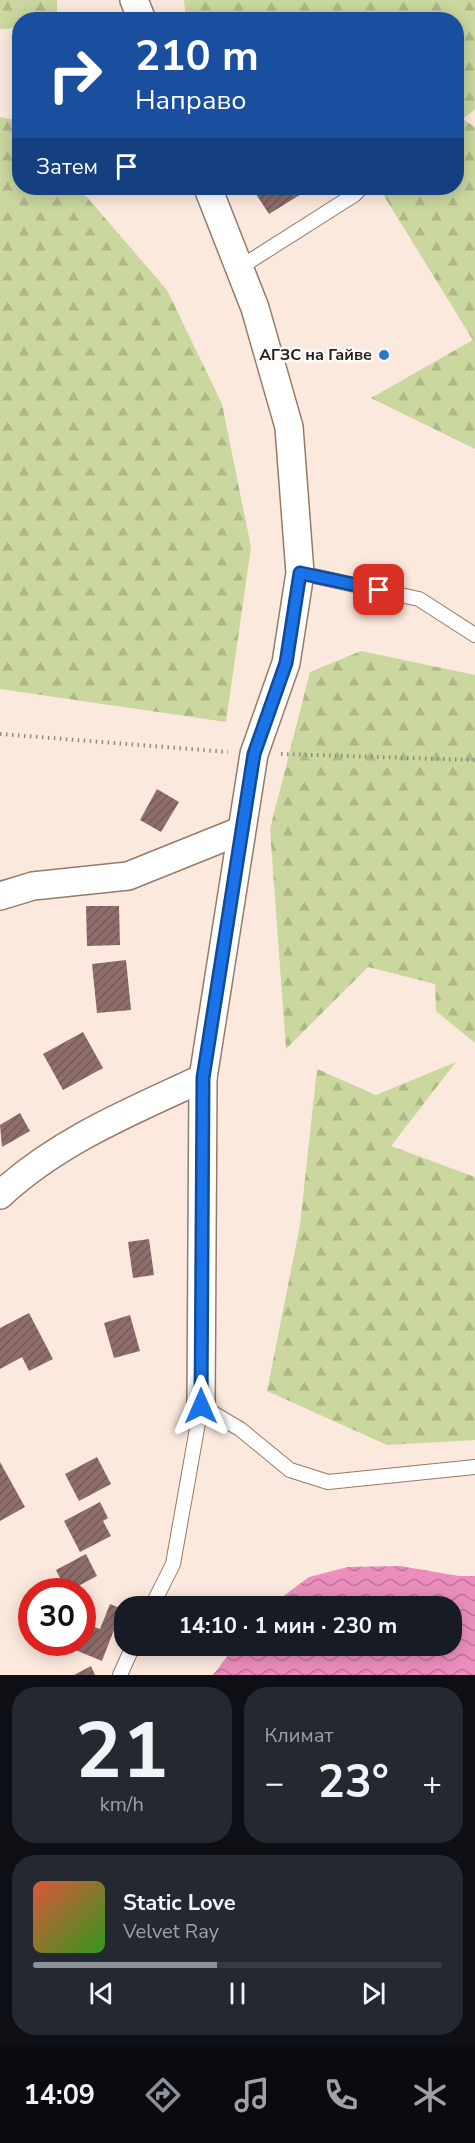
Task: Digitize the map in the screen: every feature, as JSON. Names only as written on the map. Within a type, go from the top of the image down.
[{"type":"street","points":[[201,1406],[203,1078],[240,831],[254,754],[286,663],[300,573],[289,427],[255,308],[211,195]]},
{"type":"street","points":[[0,896],[33,886],[128,876],[240,831]]},
{"type":"street","points":[[0,881],[33,886]]},
{"type":"street","points":[[0,1195],[17,1179],[83,1134],[203,1078]]},
{"type":"lane","points":[[239,268],[354,195]]},
{"type":"lane","points":[[300,573],[419,599],[475,635]]},
{"type":"lane","points":[[158,1596],[173,1564],[201,1406],[240,1429],[290,1470],[328,1482],[475,1467]]},
{"type":"lane","points":[[120,1675],[129,1656]]},
{"type":"green space","points":[[0,0],[57,0],[57,12],[12,12],[12,28],[0,29]]},
{"type":"green space","points":[[184,0],[475,0],[475,109],[464,118],[464,12],[185,12]]},
{"type":"green space","points":[[0,117],[12,120],[12,195],[85,195],[167,290],[222,404],[251,547],[226,722],[0,689]]},
{"type":"green space","points":[[464,120],[475,127],[475,449],[371,398],[473,340],[383,195],[464,195]]},
{"type":"green space","points":[[361,651],[475,675],[475,1043],[436,1011],[435,984],[368,967],[286,1049],[270,829],[310,672]]},
{"type":"green space","points":[[456,1062],[391,1146],[475,1177],[475,1440],[387,1445],[267,1391],[300,1225],[317,1069],[376,1095]]},
{"type":"water","points":[[400,1566],[459,1576],[475,1576],[475,1675],[213,1675],[227,1656],[462,1656],[462,1596],[283,1596],[309,1577],[348,1567]]},
{"type":"building","points":[[257,195],[300,195],[269,214]]},
{"type":"building","points":[[157,789],[179,802],[161,832],[140,820]]},
{"type":"building","points":[[86,906],[119,906],[120,945],[87,946]]},
{"type":"building","points":[[126,960],[131,1010],[97,1013],[92,964]]},
{"type":"building","points":[[83,1032],[103,1068],[63,1090],[43,1054]]},
{"type":"building","points":[[20,1113],[30,1131],[2,1147],[0,1125]]},
{"type":"building","points":[[149,1239],[154,1275],[133,1278],[128,1242]]},
{"type":"building","points":[[29,1313],[53,1359],[29,1371],[22,1357],[0,1369],[0,1328]]},
{"type":"building","points":[[130,1315],[140,1351],[114,1358],[104,1323]]},
{"type":"building","points":[[97,1457],[111,1484],[79,1501],[65,1474]]},
{"type":"building","points":[[0,1462],[25,1507],[0,1521]]},
{"type":"building","points":[[100,1502],[108,1518],[103,1521],[111,1536],[80,1552],[64,1521]]},
{"type":"building","points":[[86,1554],[97,1576],[60,1578],[56,1570]]},
{"type":"building","points":[[110,1604],[114,1606],[114,1630],[102,1661],[90,1656],[96,1656],[96,1628],[100,1629]]},
{"type":"building","points":[[91,1666],[95,1675],[74,1675]]},
{"type":"place","name":"АГЗС на Гайве","points":[[384,355]]},
{"type":"route","points":[[201,1406],[203,1078],[240,831],[254,754],[286,663],[300,573],[379,590]]}]
